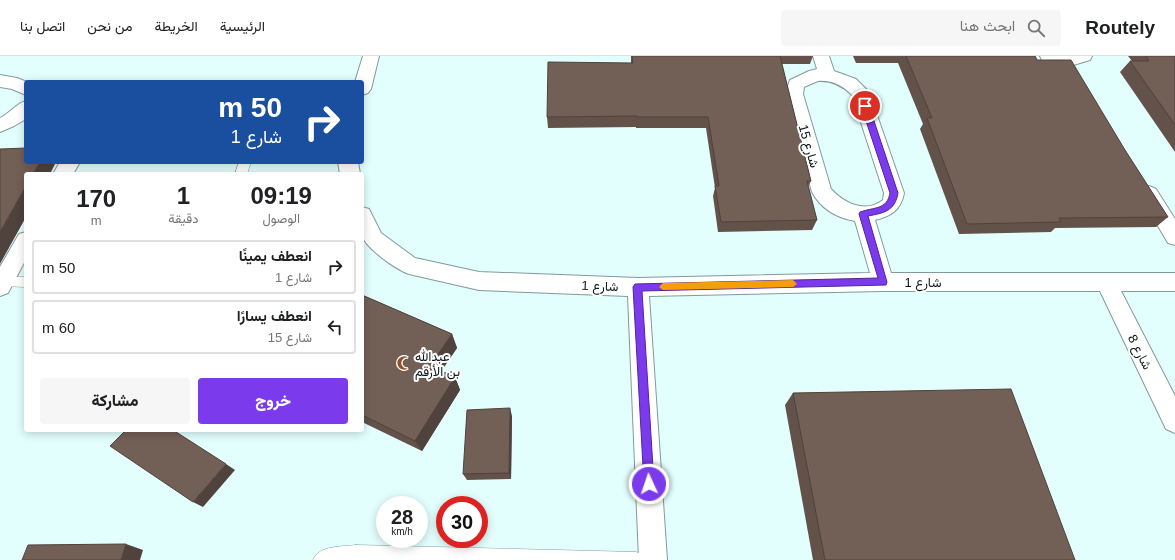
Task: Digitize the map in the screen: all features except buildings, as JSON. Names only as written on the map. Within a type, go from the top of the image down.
[{"type":"street","points":[[364,82],[371,56]]},
{"type":"street","points":[[821,56],[827,75]]},
{"type":"street","points":[[1048,56],[1077,63]]},
{"type":"street","name":"شارع 15","points":[[815,75],[827,75],[843,78],[852,83],[860,92],[894,193],[893,200],[888,206],[880,210],[863,214],[846,211],[831,202],[822,192],[794,94],[796,84],[804,79],[815,75]]},
{"type":"street","points":[[0,81],[17,84],[24,88]]},
{"type":"street","points":[[0,126],[24,111]]},
{"type":"street","points":[[1139,176],[1175,237]]},
{"type":"street","points":[[863,214],[883,282]]},
{"type":"street","name":"شارع 1","points":[[364,218],[374,239],[409,265],[479,281],[638,287],[883,282],[1175,282]]},
{"type":"street","points":[[1,285],[24,244]]},
{"type":"street","name":"شارع 8","points":[[1106,282],[1175,421]]},
{"type":"street","points":[[638,287],[653,560]]},
{"type":"lane","points":[[1,285],[24,282]]},
{"type":"lane","points":[[321,560],[325,557],[356,553],[492,558],[636,560]]},
{"type":"slow traffic","points":[[663,287],[793,284]]},
{"type":"place","name":"عبدالله بن الأرقم","points":[[404,363]]},
{"type":"route","points":[[649,484],[638,287],[883,282],[863,214],[880,210],[888,206],[893,200],[894,193],[865,106]]}]
